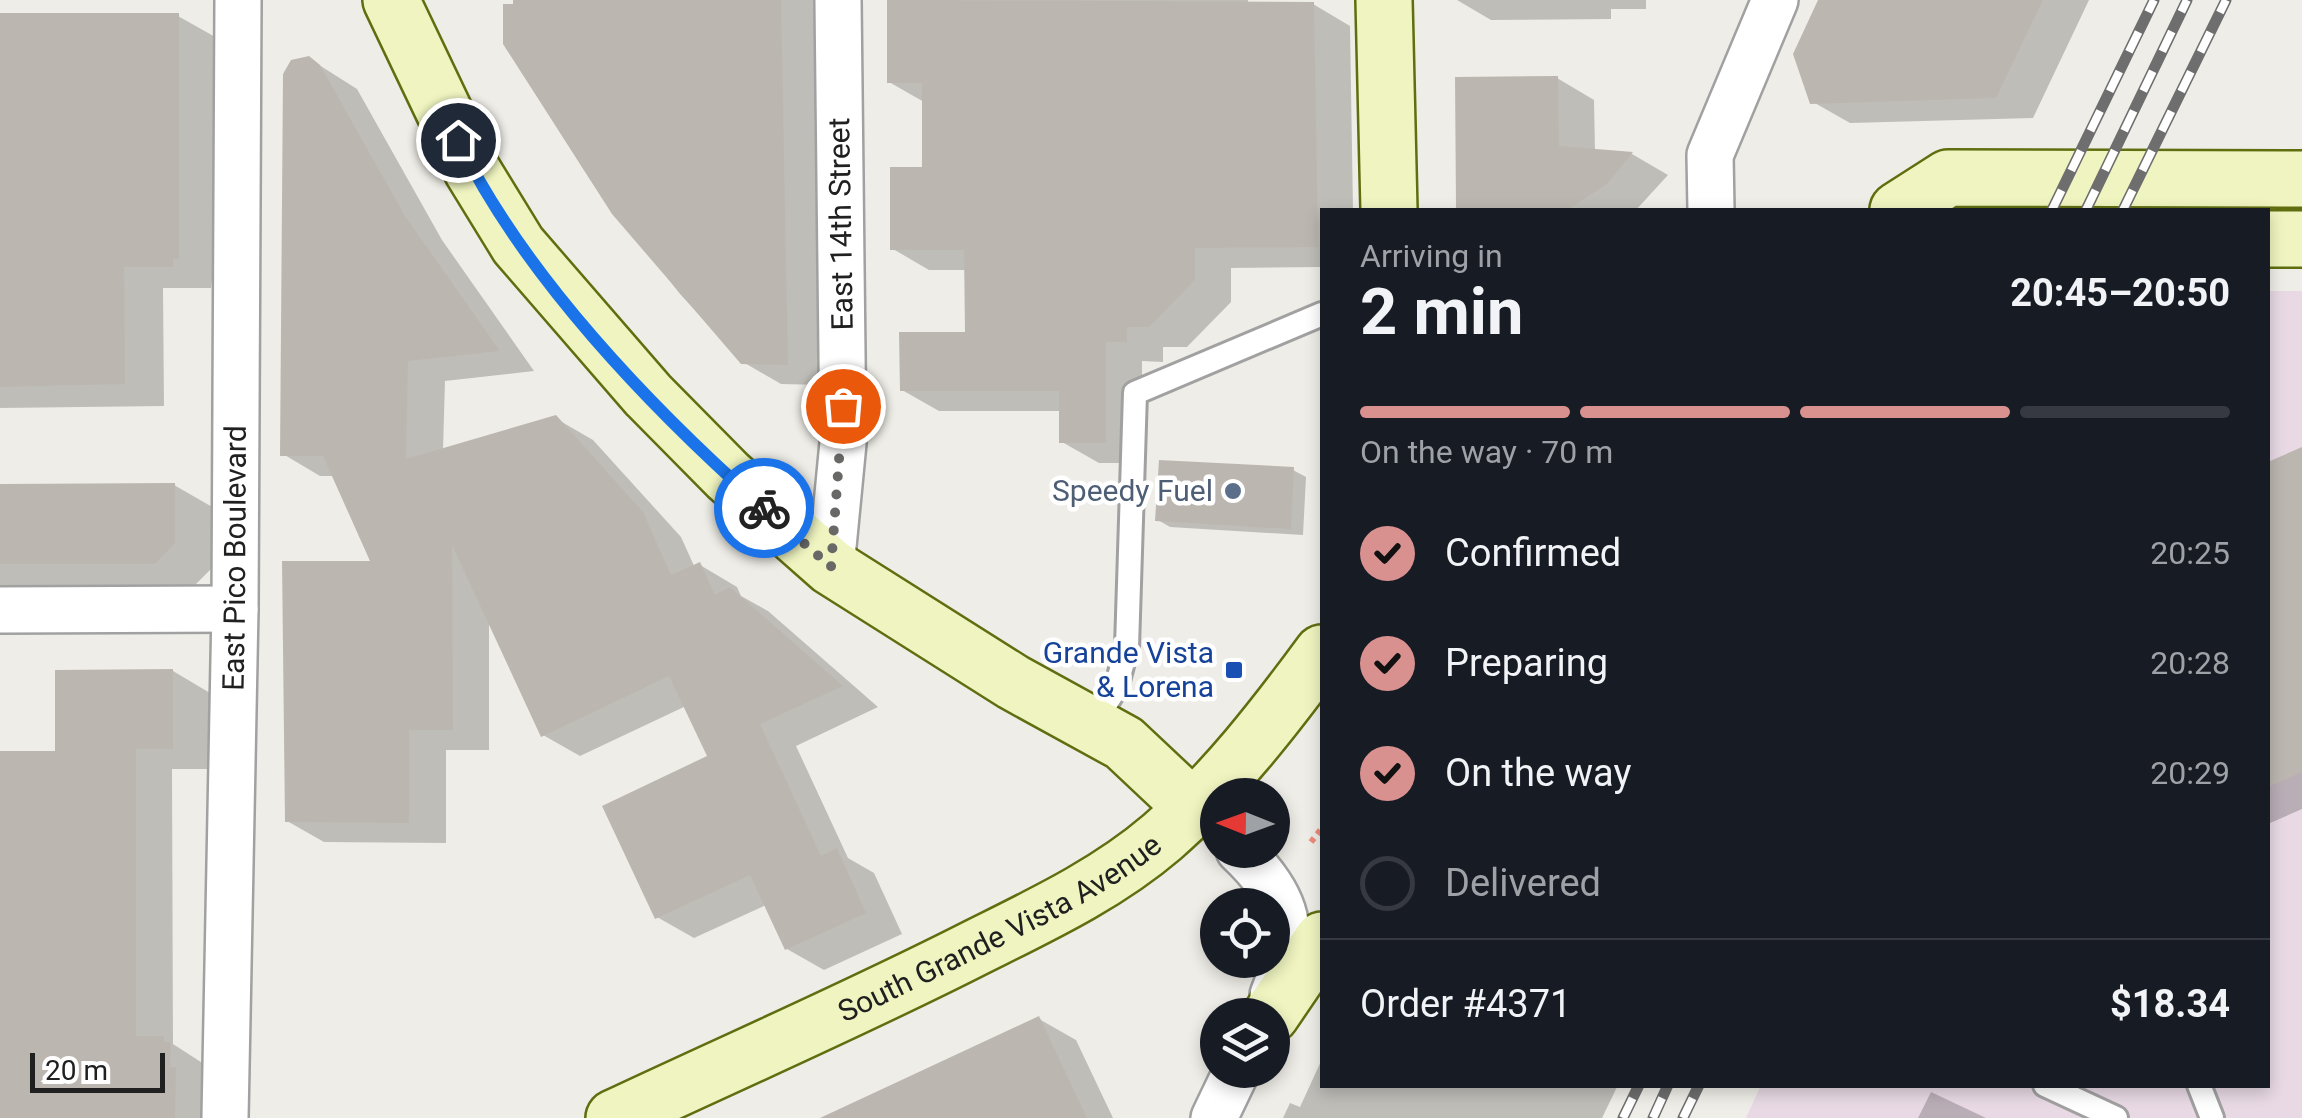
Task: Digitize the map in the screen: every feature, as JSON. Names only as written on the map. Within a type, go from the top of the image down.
[{"type":"main road","points":[[391,0],[472,170],[518,245],[648,396],[728,476],[831,567],[922,627],[1124,744],[1200,814]]},
{"type":"main road","points":[[1384,0],[1389,208]]},
{"type":"main road","points":[[1901,208],[1948,178],[2302,179]]},
{"type":"main road","points":[[2270,239],[2302,239]]},
{"type":"main road","name":"South Grande Vista Avenue","points":[[1233,778],[1320,656]]},
{"type":"main road","name":"South Grande Vista Avenue","points":[[614,1118],[936,968],[1087,892],[1162,837],[1200,821]]},
{"type":"main road","points":[[1280,998],[1320,943]]},
{"type":"street","name":"East Pico Boulevard","points":[[226,1118],[235,609],[238,0]]},
{"type":"street","name":"East 14th Street","points":[[831,567],[843,442],[838,0]]},
{"type":"street","points":[[1711,208],[1710,155],[1775,0]]},
{"type":"street","points":[[0,610],[235,609]]},
{"type":"street","points":[[1253,868],[1272,892],[1289,929],[1285,967],[1274,998]]},
{"type":"street","points":[[1214,1118],[1229,1088]]},
{"type":"lane","points":[[1092,726],[1116,688],[1127,647],[1135,393],[1320,315]]},
{"type":"lane","points":[[2051,1088],[2116,1118]]},
{"type":"lane","points":[[2200,1088],[2212,1118]]},
{"type":"path","points":[[1311,842],[1320,831]]},
{"type":"shaded area","points":[[2270,291],[2302,291],[2302,1118],[1746,1118],[1760,1088],[2270,1088]]},
{"type":"building","points":[[513,0],[781,0],[788,365],[741,364],[612,214],[503,44],[503,4],[513,4]]},
{"type":"building","points":[[887,0],[1314,2],[1318,247],[1195,248],[1195,280],[1149,327],[1127,327],[1127,342],[1106,342],[1106,443],[1059,443],[1059,391],[900,391],[899,332],[965,332],[964,250],[890,250],[890,167],[922,167],[922,83],[887,83]]},
{"type":"building","points":[[1818,0],[2043,0],[1996,98],[1810,104],[1793,54]]},
{"type":"building","points":[[0,13],[179,13],[179,259],[173,259],[173,267],[124,267],[125,384],[0,387]]},
{"type":"building","points":[[309,56],[320,65],[405,216],[500,351],[408,361],[406,459],[556,415],[643,512],[671,575],[700,562],[715,595],[730,587],[843,686],[760,724],[821,856],[837,848],[866,913],[785,950],[750,875],[655,919],[602,806],[707,756],[669,676],[541,737],[452,545],[453,730],[409,730],[409,823],[285,822],[282,561],[370,561],[323,456],[280,456],[283,74],[291,60]]},
{"type":"building","points":[[1558,76],[1559,146],[1633,152],[1607,184],[1570,208],[1456,208],[1455,77]]},
{"type":"building","points":[[2302,447],[2302,772],[2270,786],[2270,461]]},
{"type":"building","points":[[1159,460],[1294,467],[1291,529],[1155,521]]},
{"type":"building","points":[[175,483],[175,543],[155,564],[0,564],[0,484]]},
{"type":"building","points":[[173,669],[173,749],[136,749],[136,1036],[164,1036],[164,1042],[171,1042],[170,1067],[176,1067],[175,1118],[0,1118],[0,751],[55,751],[55,670]]},
{"type":"building","points":[[1039,1016],[1087,1118],[820,1118]]},
{"type":"railway","points":[[2053,208],[2154,0]]},
{"type":"railway","points":[[2087,208],[2187,0]]},
{"type":"railway","points":[[2124,208],[2226,0]]},
{"type":"railway","points":[[1623,1118],[1638,1088]]},
{"type":"railway","points":[[1653,1118],[1667,1088]]},
{"type":"railway","points":[[1683,1118],[1698,1088]]},
{"type":"way so far","points":[[764,508],[831,567],[843,406]]},
{"type":"place","name":"Speedy Fuel","points":[[1233,491]]},
{"type":"place","name":"Grande Vista & Lorena","points":[[1234,670]]},
{"type":"route","points":[[458,140],[518,245],[648,396],[764,508]]}]
